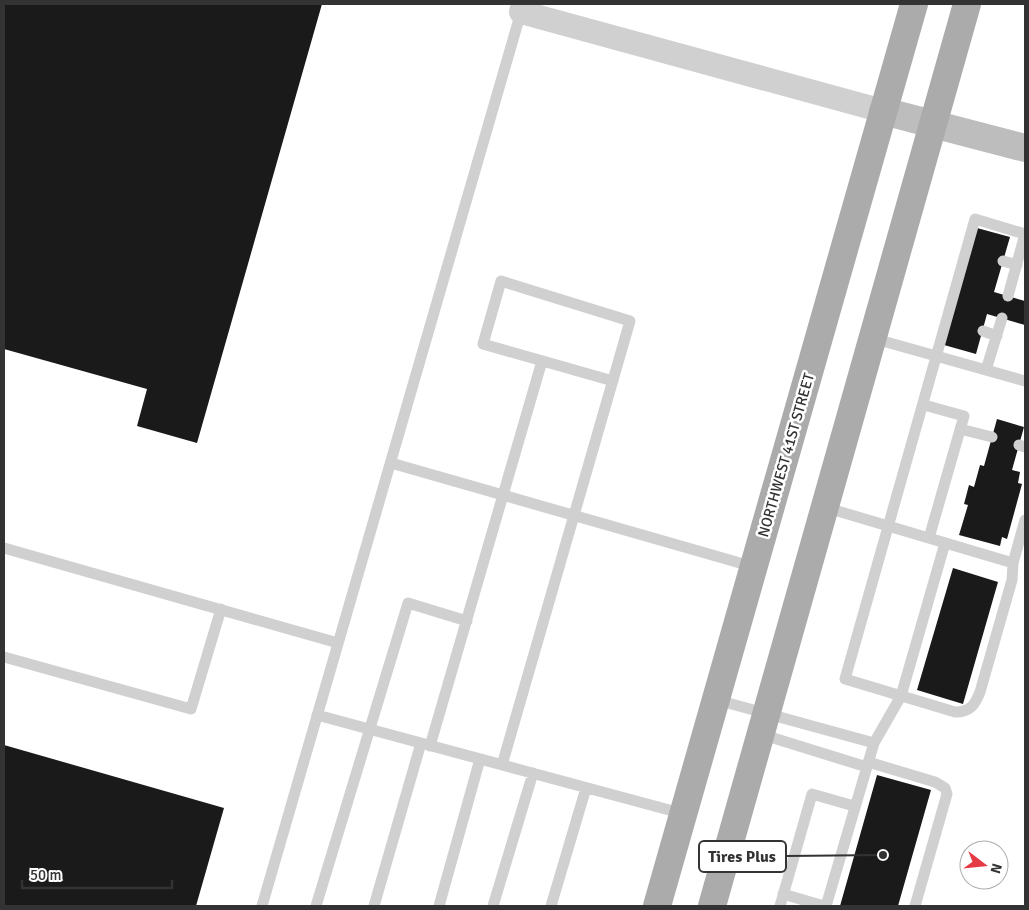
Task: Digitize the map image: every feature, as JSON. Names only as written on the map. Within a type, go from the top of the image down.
[{"type":"main road","name":"NORTHWEST 41ST STREET","points":[[657,906],[914,4]]},
{"type":"main road","points":[[712,906],[967,4]]},
{"type":"street","points":[[522,8],[884,111],[1025,148]]},
{"type":"lane","points":[[262,906],[522,8]]},
{"type":"lane","points":[[1008,296],[1025,234],[975,219],[949,322],[937,357],[845,679],[955,712],[964,712],[971,708],[983,683],[1012,580],[1013,562],[1025,520]]},
{"type":"lane","points":[[1003,261],[1017,265]]},
{"type":"lane","points":[[502,765],[613,381],[630,321],[501,281],[483,344],[613,381]]},
{"type":"lane","points":[[986,370],[1002,318]]},
{"type":"lane","points":[[982,332],[997,336]]},
{"type":"lane","points":[[872,338],[986,370],[1023,378]]},
{"type":"lane","points":[[374,906],[467,621],[542,361]]},
{"type":"lane","points":[[924,405],[964,416],[929,538]]},
{"type":"lane","points":[[960,429],[992,437]]},
{"type":"lane","points":[[390,463],[754,567]]},
{"type":"lane","points":[[824,507],[1013,562]]},
{"type":"lane","points":[[783,894],[825,906],[874,743],[900,696],[945,543]]},
{"type":"lane","points":[[4,548],[338,643]]},
{"type":"lane","points":[[316,906],[408,603],[467,621]]},
{"type":"lane","points":[[4,657],[191,709],[220,609]]},
{"type":"lane","points":[[717,700],[762,724],[868,764],[935,782],[945,788],[947,794],[915,906]]},
{"type":"lane","points":[[317,715],[684,814]]},
{"type":"lane","points":[[762,724],[874,743]]},
{"type":"lane","points":[[439,906],[480,759]]},
{"type":"lane","points":[[493,906],[533,773]]},
{"type":"lane","points":[[551,906],[586,788]]},
{"type":"lane","points":[[780,906],[812,794],[854,806]]},
{"type":"building","points":[[4,4],[322,4],[197,443],[137,426],[147,389],[4,349]]},
{"type":"building","points":[[977,228],[1010,237],[994,292],[1025,301],[1025,325],[987,314],[976,354],[944,345]]},
{"type":"building","points":[[997,419],[1024,427],[1012,470],[1020,472],[1018,483],[1022,484],[1007,539],[1002,537],[1000,546],[959,535],[968,505],[964,504],[969,485],[974,487],[980,465],[984,466]]},
{"type":"building","points":[[953,568],[998,582],[963,704],[917,690]]},
{"type":"building","points":[[4,745],[224,808],[196,906],[4,906]]},
{"type":"building","points":[[877,775],[931,790],[898,906],[840,906]]},
{"type":"place","name":"Tires Plus","points":[[883,855]]}]
